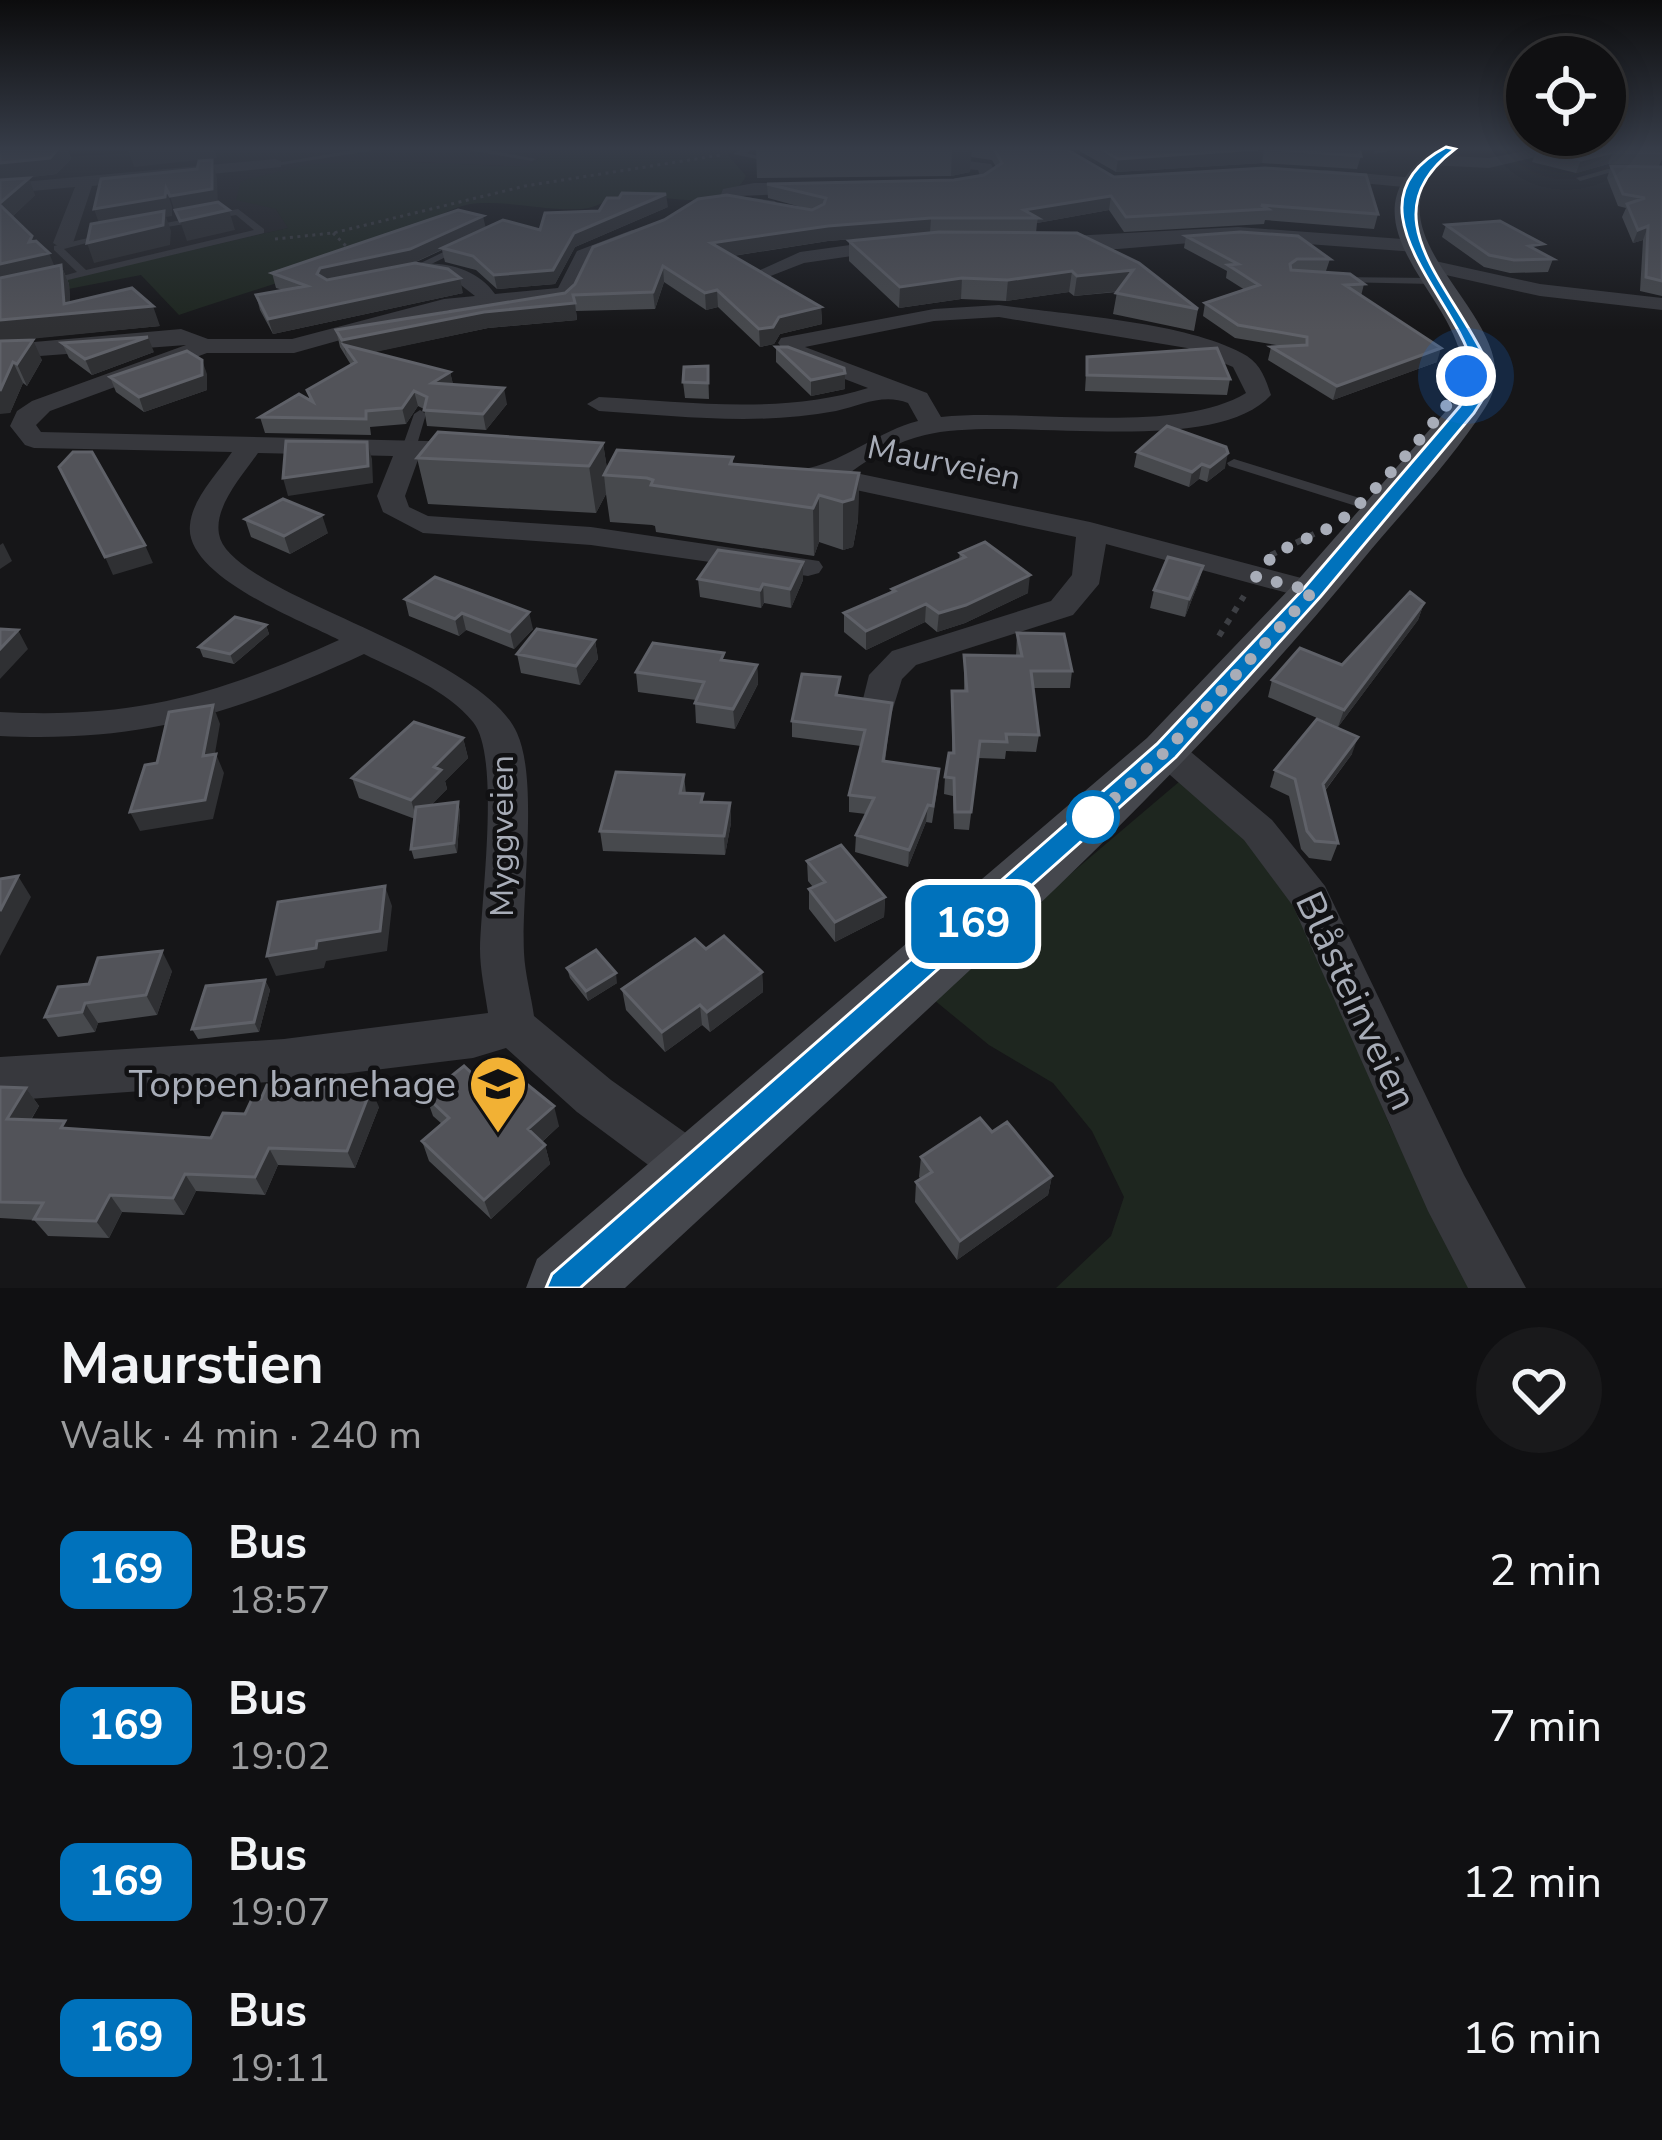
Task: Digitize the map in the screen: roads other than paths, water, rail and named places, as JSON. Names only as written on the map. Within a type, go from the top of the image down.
[{"type":"street","points":[[63,243],[75,209]]},
{"type":"street","points":[[781,209],[792,211]]},
{"type":"street","points":[[566,1288],[1166,751],[1313,591],[1468,409],[1480,388],[1480,364],[1425,264],[1410,209]]},
{"type":"street","points":[[34,440],[23,426],[26,416],[41,406],[204,346],[294,346],[364,323],[487,298],[570,292],[584,255],[657,227]]},
{"type":"street","points":[[1034,242],[1118,243],[1238,233],[1425,264],[1540,290],[1662,304]]},
{"type":"street","points":[[768,271],[809,256],[919,242]]},
{"type":"street","points":[[424,268],[466,276],[480,284],[487,298]]},
{"type":"street","points":[[830,476],[877,442],[933,425],[1190,418],[1248,407],[1259,395],[1251,373],[1240,362],[1192,343],[999,311],[934,315],[789,343],[798,353],[918,398],[933,425]]},
{"type":"street","points":[[0,352],[181,336],[195,338],[204,346]]},
{"type":"street","name":"Maurveien","points":[[599,404],[688,413],[759,411],[849,403],[895,387]]},
{"type":"street","points":[[0,449],[34,440],[498,451]]},
{"type":"street","name":"Myggveien","points":[[248,448],[208,508],[202,529],[208,552],[243,578],[443,681],[483,710],[501,736],[506,785],[502,955],[513,1026]]},
{"type":"street","points":[[409,448],[392,496],[397,512],[423,524],[591,536],[808,567]]},
{"type":"street","name":"Maurveien","points":[[786,471],[830,476],[1090,532],[1313,591]]},
{"type":"street","points":[[879,707],[886,675],[904,658],[1061,608],[1079,596],[1092,560],[1090,532]]},
{"type":"street","points":[[0,724],[109,728],[178,716],[263,688],[363,642]]},
{"type":"street","name":"Blåsteinveien","points":[[1166,751],[1258,830],[1286,860],[1310,898],[1446,1193],[1498,1288]]},
{"type":"street","points":[[0,1079],[284,1060],[473,1038],[513,1026],[594,1096],[696,1170]]},
{"type":"lane","points":[[42,283],[261,231],[238,212],[63,243],[57,248],[84,273]]},
{"type":"lane","points":[[393,275],[424,268],[433,259],[475,241]]},
{"type":"lane","points":[[1331,278],[1425,264]]},
{"type":"lane","points":[[461,320],[547,308],[562,303],[570,292]]},
{"type":"lane","points":[[294,346],[399,331]]},
{"type":"lane","points":[[409,448],[420,414]]},
{"type":"lane","points":[[1234,463],[1361,503]]},
{"type":"place","name":"Toppen barnehage","points":[[498,1135]]}]
